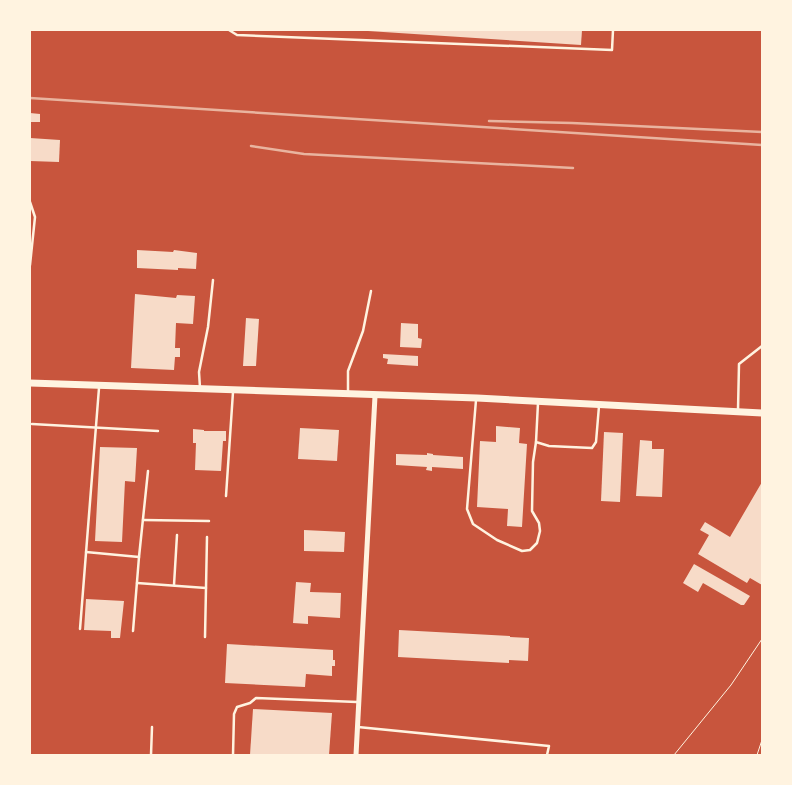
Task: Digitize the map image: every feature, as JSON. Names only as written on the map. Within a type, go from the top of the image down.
[{"type":"main road","points":[[30,383],[476,398],[762,412]]},
{"type":"street","points":[[356,755],[375,396]]},
{"type":"lane","points":[[228,30],[236,35],[612,50],[613,30]]},
{"type":"lane","points":[[30,202],[35,216],[30,265]]},
{"type":"lane","points":[[200,390],[199,372],[214,280]]},
{"type":"lane","points":[[348,395],[348,371],[363,331],[371,291]]},
{"type":"lane","points":[[738,411],[739,364],[762,346]]},
{"type":"lane","points":[[80,630],[99,386]]},
{"type":"lane","points":[[226,496],[233,390]]},
{"type":"lane","points":[[476,398],[467,509],[473,524],[482,532],[522,551],[530,550],[537,543],[540,531],[539,523],[532,511],[533,462],[538,402]]},
{"type":"lane","points":[[536,442],[549,446],[592,448],[596,442],[599,404]]},
{"type":"lane","points":[[32,424],[158,432]]},
{"type":"lane","points":[[133,631],[148,471]]},
{"type":"lane","points":[[143,520],[209,521]]},
{"type":"lane","points":[[174,586],[177,535]]},
{"type":"lane","points":[[205,637],[207,538]]},
{"type":"lane","points":[[86,552],[139,557]]},
{"type":"lane","points":[[137,583],[206,588]]},
{"type":"lane","points":[[233,755],[234,714],[238,707],[250,703],[256,698],[359,702]]},
{"type":"lane","points":[[151,755],[152,727]]},
{"type":"lane","points":[[358,727],[549,746],[547,755]]},
{"type":"path","points":[[674,755],[731,685],[762,639]]},
{"type":"path","points":[[757,755],[762,740]]},
{"type":"building","points":[[368,30],[582,30],[581,45]]},
{"type":"building","points":[[30,113],[40,114],[40,122],[30,122]]},
{"type":"building","points":[[30,138],[60,140],[59,162],[30,161]]},
{"type":"building","points":[[137,250],[173,252],[174,250],[197,253],[196,269],[137,268]]},
{"type":"building","points":[[135,294],[176,298],[177,295],[195,296],[193,324],[176,323],[175,348],[180,348],[180,357],[175,357],[174,370],[131,368]]},
{"type":"building","points":[[246,318],[259,319],[256,366],[243,366]]},
{"type":"building","points":[[401,323],[418,324],[418,338],[422,339],[421,348],[400,347]]},
{"type":"building","points":[[383,354],[418,356],[418,366],[387,364],[388,359],[383,358]]},
{"type":"building","points":[[496,426],[520,428],[519,443],[527,444],[522,527],[507,526],[508,509],[477,507],[480,441],[496,442]]},
{"type":"building","points":[[300,428],[339,430],[337,461],[298,459]]},
{"type":"building","points":[[193,429],[226,431],[226,441],[223,441],[221,471],[195,470],[196,443],[193,443]]},
{"type":"building","points":[[604,432],[623,433],[620,502],[601,501]]},
{"type":"building","points":[[640,440],[652,441],[652,449],[664,449],[662,497],[636,496]]},
{"type":"building","points":[[100,447],[137,448],[135,482],[125,481],[122,542],[95,541]]},
{"type":"building","points":[[427,453],[463,457],[463,469],[432,467],[432,471],[426,470],[427,467],[396,465],[396,454],[427,455]]},
{"type":"building","points":[[762,482],[762,585],[750,578],[747,583],[698,554],[709,535],[700,530],[705,522],[730,537]]},
{"type":"building","points":[[304,530],[345,532],[344,552],[304,551]]},
{"type":"building","points":[[694,564],[750,596],[744,605],[703,583],[698,592],[683,583]]},
{"type":"building","points":[[296,582],[311,583],[310,592],[341,593],[340,618],[308,616],[308,624],[293,623]]},
{"type":"building","points":[[86,599],[124,601],[120,638],[111,638],[111,631],[84,630]]},
{"type":"building","points":[[399,630],[529,638],[528,661],[509,660],[509,663],[398,657]]},
{"type":"building","points":[[227,644],[333,650],[335,666],[332,666],[332,676],[306,674],[305,687],[225,683]]},
{"type":"building","points":[[253,709],[332,713],[329,755],[250,755]]},
{"type":"railway","points":[[30,98],[762,145]]},
{"type":"railway","points":[[489,121],[762,132]]},
{"type":"railway","points":[[251,146],[304,154],[573,168]]}]
